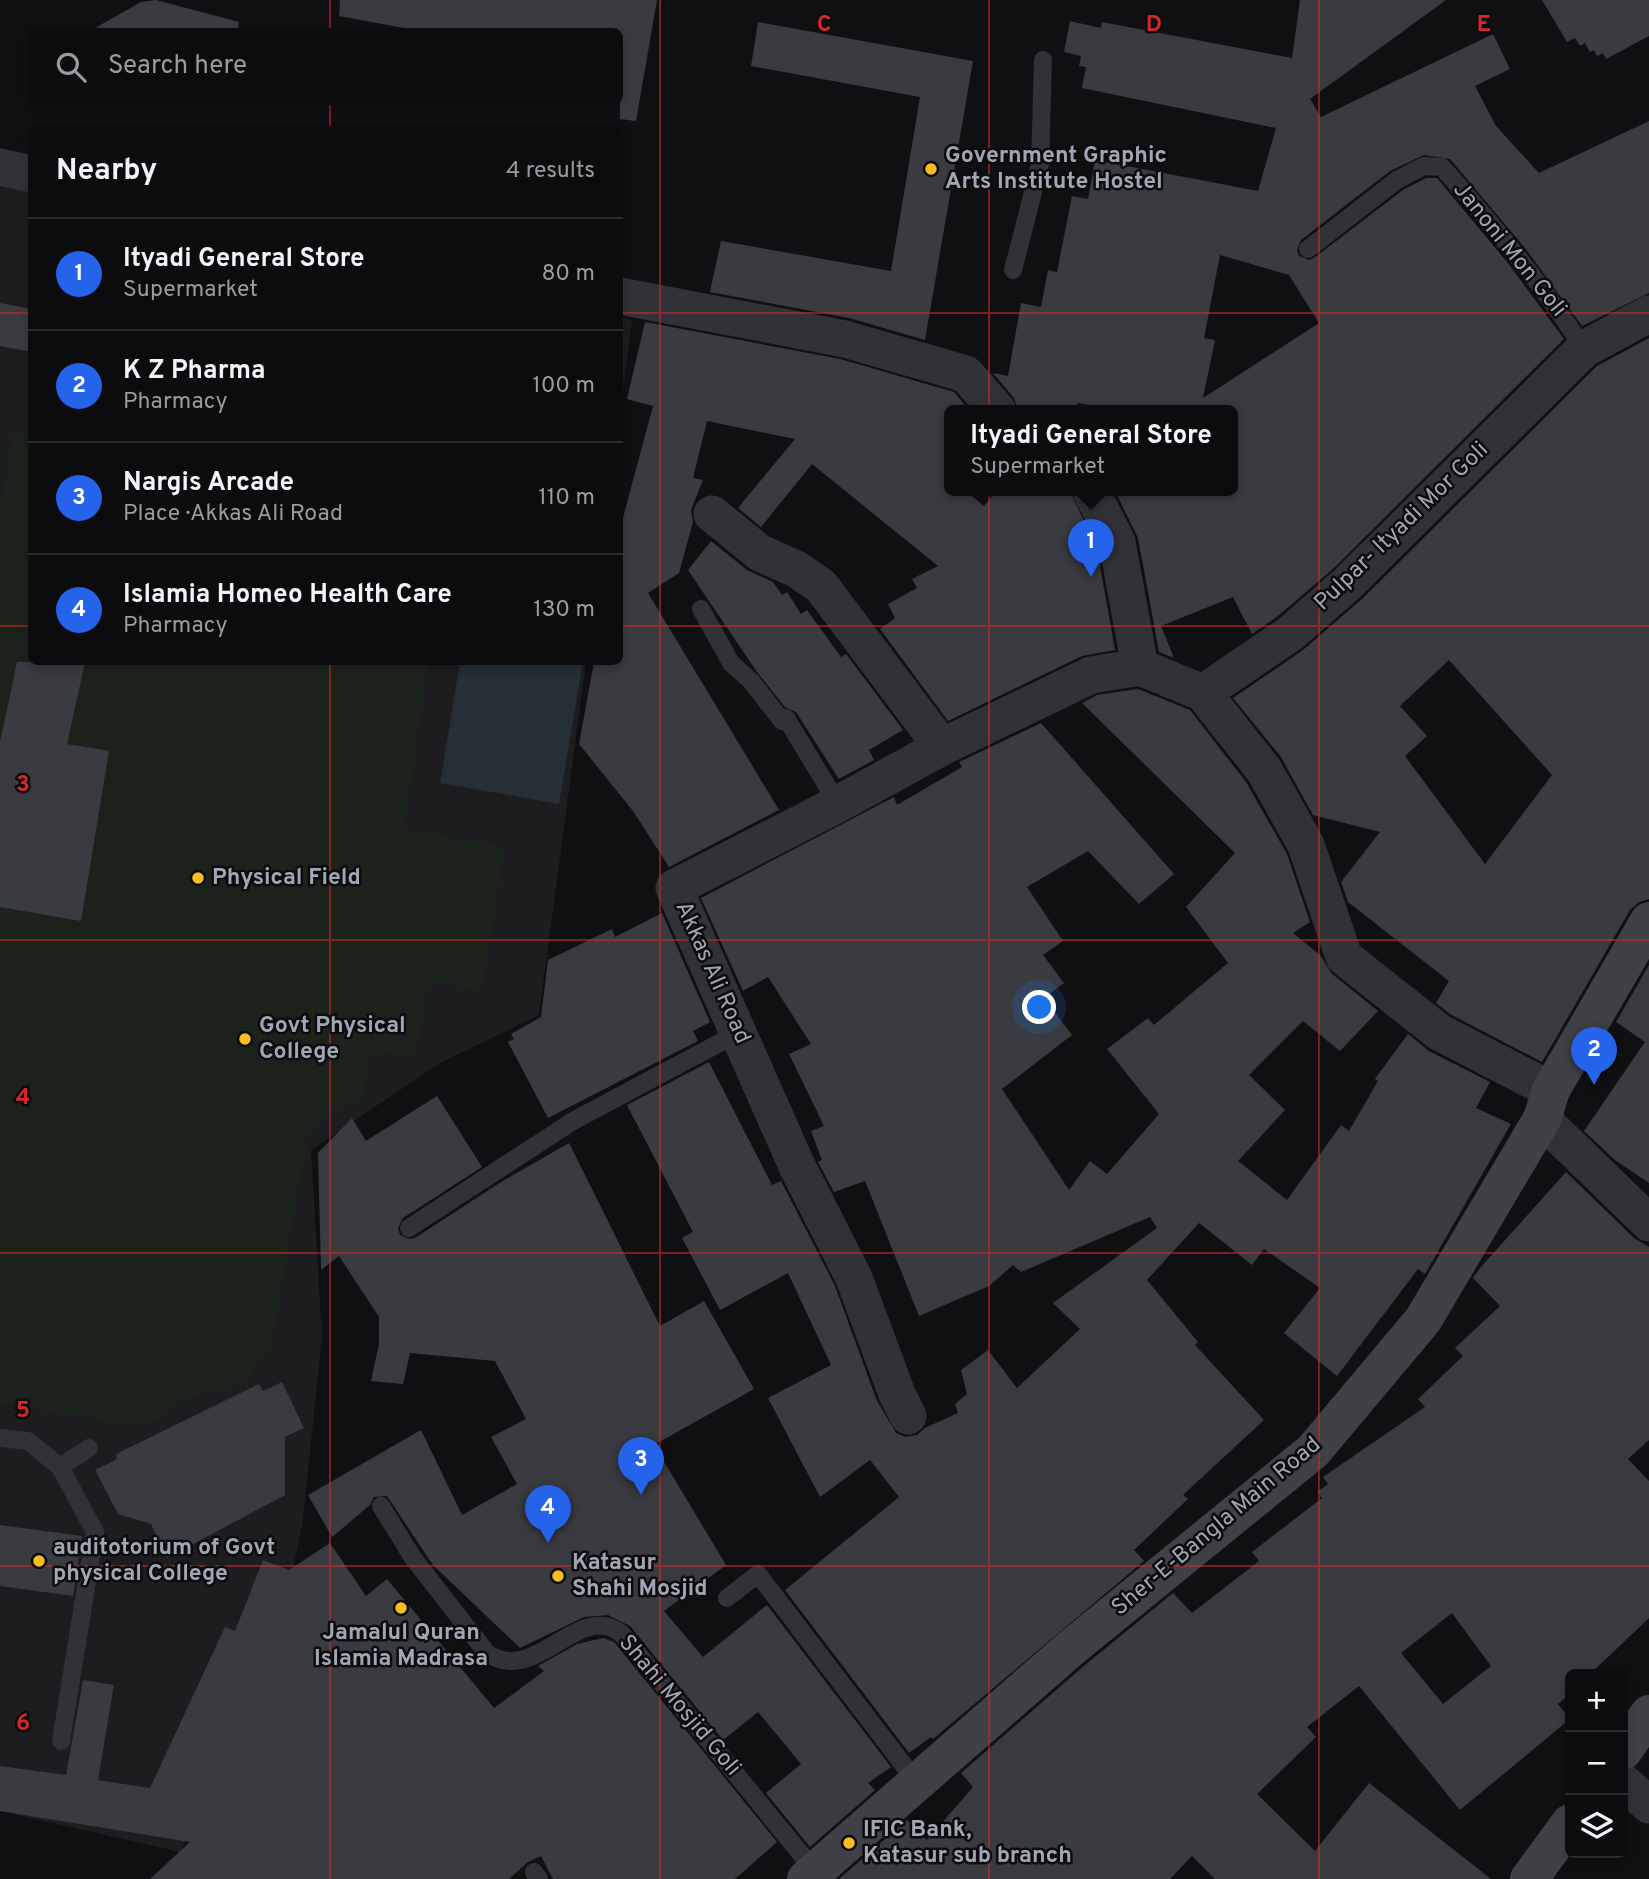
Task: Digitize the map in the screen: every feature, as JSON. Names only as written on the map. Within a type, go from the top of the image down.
[{"type":"street","points":[[0,167],[28,173]]},
{"type":"street","points":[[623,297],[845,339],[966,374],[993,405]]},
{"type":"street","name":"Pulpar- Ityadi Mor Goli","points":[[1203,693],[1291,633],[1348,583],[1584,349],[1649,314]]},
{"type":"street","points":[[1094,496],[1117,542],[1140,667],[1203,693],[1264,770],[1306,845],[1344,957],[1439,1032],[1546,1104],[1649,1223]]},
{"type":"street","points":[[712,514],[760,553],[796,569],[821,586],[942,747]]},
{"type":"street","name":"Akkas Ali Road","points":[[908,1416],[897,1394],[854,1278],[797,1166],[674,888],[942,747],[1091,675],[1140,667]]},
{"type":"street","name":"Sher-E-Bangla Main Road","points":[[810,1874],[918,1784],[1071,1648],[1313,1451],[1423,1320],[1649,921]]},
{"type":"street","points":[[1628,1744],[1649,1714]]},
{"type":"street","points":[[1628,1787],[1649,1805]]},
{"type":"street","points":[[1529,1879],[1565,1830]]},
{"type":"lane","points":[[1013,271],[1040,165],[1043,60]]},
{"type":"lane","name":"Janoni Mon Goli","points":[[1308,249],[1397,180],[1424,166],[1442,167],[1489,220],[1559,310],[1584,349]]},
{"type":"lane","points":[[701,609],[731,663],[751,681],[782,721],[786,718],[838,804]]},
{"type":"lane","points":[[409,1228],[573,1121],[740,1032]]},
{"type":"lane","points":[[0,1438],[28,1441],[60,1466],[95,1532],[61,1741]]},
{"type":"lane","points":[[60,1466],[89,1448]]},
{"type":"lane","name":"Shahi Mosjid Goli","points":[[381,1506],[414,1558],[487,1653],[499,1661],[515,1663],[594,1625],[610,1626],[621,1633],[810,1874]]},
{"type":"lane","points":[[727,1598],[758,1574],[918,1784]]},
{"type":"shaded area","name":"Govt Physical College","points":[[0,182],[28,187],[28,665],[586,665],[539,1015],[440,1063],[311,1150],[322,1336],[303,1520],[269,1687],[180,1852],[0,1811]]},
{"type":"shaded area","points":[[623,318],[632,320],[623,390]]},
{"type":"shaded area","name":"Physical Field","points":[[12,433],[28,436],[28,665],[429,665],[404,829],[505,846],[482,991],[428,982],[416,1058],[371,1050],[364,1095],[308,1132],[271,1351],[253,1364],[249,1382],[178,1401],[161,1419],[138,1426],[0,1404],[0,512]]},
{"type":"shaded area","points":[[460,665],[582,665],[559,804],[440,783]]},
{"type":"building","points":[[156,0],[239,22],[238,28],[95,28],[141,2]]},
{"type":"building","points":[[340,0],[657,0],[636,121],[620,119],[620,105],[623,105],[623,28],[404,28],[339,16]]},
{"type":"building","points":[[1300,0],[1446,0],[1310,99],[1321,117],[1493,34],[1510,69],[1475,86],[1496,126],[1539,173],[1649,121],[1649,293],[1582,326],[1525,248],[1450,159],[1424,155],[1390,171],[1301,240],[1297,250],[1299,256],[1309,260],[1314,258],[1403,190],[1426,178],[1437,178],[1507,262],[1564,339],[1334,568],[1278,616],[1252,634],[1233,597],[1161,626],[1174,658],[1159,652],[1138,538],[1117,496],[1238,496],[1238,405],[1016,405],[1014,398],[993,373],[1008,376],[1021,303],[1041,307],[1048,270],[1057,272],[1072,196],[1088,199],[1095,160],[1258,191],[1276,128],[1082,88],[1086,67],[1079,66],[1081,56],[1064,52],[1070,21],[1101,28],[1102,22],[1292,58]],"holes":[[[1220,255],[1289,275],[1319,323],[1203,398],[1215,340],[1204,338]]]},
{"type":"building","points":[[1542,0],[1649,0],[1649,36],[1606,59],[1603,53],[1597,56],[1594,50],[1590,52],[1585,43],[1580,46],[1575,38],[1567,42]]},
{"type":"building","name":"Government Graphic Arts Institute Hostel","points":[[758,22],[973,61],[925,340],[849,318],[710,292],[721,241],[891,271],[920,97],[751,66]]},
{"type":"building","points":[[0,303],[28,308],[28,351],[0,346]]},
{"type":"building","points":[[645,322],[840,359],[954,392],[965,405],[944,405],[944,496],[972,496],[984,506],[992,496],[1072,496],[1097,549],[1115,650],[1082,656],[948,721],[880,629],[895,618],[888,604],[917,588],[912,579],[938,566],[812,464],[761,527],[738,508],[795,439],[707,421],[693,478],[703,480],[691,510],[693,522],[679,573],[648,593],[779,810],[669,867],[633,811],[579,744],[593,665],[623,665],[623,518],[653,406],[627,399]]},
{"type":"building","points":[[1649,338],[1649,899],[1639,902],[1630,910],[1542,1062],[1450,1014],[1436,1003],[1449,981],[1348,902],[1341,882],[1380,832],[1313,815],[1281,757],[1233,698],[1303,650],[1362,599],[1597,366]],"holes":[[[1449,660],[1552,775],[1485,864],[1405,756],[1427,736],[1400,706]]]},
{"type":"building","points":[[711,541],[747,570],[773,582],[782,595],[787,592],[801,614],[807,610],[841,657],[846,654],[903,730],[869,750],[874,760],[839,779],[796,712],[785,707],[757,672],[688,570]]},
{"type":"building","points":[[17,662],[28,662],[28,665],[84,665],[67,744],[109,751],[81,921],[0,907],[0,742]]},
{"type":"building","points":[[1138,689],[1190,710],[1246,782],[1287,854],[1310,922],[1293,933],[1321,956],[1331,973],[1378,1011],[1340,1051],[1303,1021],[1249,1075],[1285,1110],[1238,1161],[1287,1200],[1341,1125],[1349,1131],[1378,1081],[1375,1079],[1408,1034],[1429,1051],[1490,1082],[1476,1108],[1511,1124],[1425,1274],[1418,1269],[1337,1376],[1284,1333],[1320,1288],[1264,1249],[1252,1265],[1199,1223],[1147,1280],[1198,1342],[1195,1345],[1264,1420],[1183,1495],[1188,1499],[1134,1550],[1144,1561],[933,1739],[931,1737],[909,1753],[785,1590],[899,1497],[870,1460],[820,1497],[768,1398],[831,1365],[788,1273],[720,1310],[682,1238],[693,1232],[627,1105],[709,1062],[772,1185],[781,1181],[835,1286],[877,1401],[896,1433],[906,1437],[917,1435],[925,1428],[958,1413],[955,1404],[967,1394],[961,1370],[988,1350],[1017,1388],[1080,1329],[1053,1303],[1157,1228],[1150,1217],[1021,1272],[1013,1265],[989,1286],[919,1316],[865,1181],[834,1192],[818,1162],[822,1160],[811,1131],[824,1126],[789,1054],[811,1044],[768,977],[743,991],[701,898],[894,797],[897,805],[962,767],[959,762],[1041,723],[1174,874],[1139,904],[1088,851],[1027,887],[1063,941],[1043,955],[1064,983],[1044,998],[1072,1035],[1002,1089],[1069,1190],[1090,1161],[1107,1174],[1159,1114],[1107,1049],[1148,1018],[1154,1025],[1228,963],[1186,907],[1235,853],[1082,703],[1097,695]]},
{"type":"building","points":[[662,913],[710,1022],[693,1031],[698,1041],[548,1118],[508,1042],[514,1039],[511,1034],[541,1017],[548,960],[612,929],[615,937]]},
{"type":"building","points":[[1649,965],[1649,1183],[1615,1160],[1584,1131],[1645,1042],[1616,1022]]},
{"type":"building","points":[[437,1096],[482,1167],[403,1218],[398,1228],[400,1235],[409,1239],[415,1238],[501,1182],[569,1143],[660,1326],[704,1301],[754,1389],[654,1445],[726,1565],[664,1611],[703,1657],[767,1605],[891,1767],[868,1783],[875,1790],[810,1847],[766,1793],[801,1764],[758,1712],[723,1740],[630,1626],[608,1615],[584,1617],[520,1648],[433,1565],[387,1496],[374,1497],[370,1505],[332,1537],[308,1495],[421,1430],[462,1515],[517,1484],[491,1437],[526,1419],[495,1361],[410,1353],[403,1384],[371,1381],[379,1344],[379,1317],[339,1256],[321,1270],[318,1153],[352,1118],[366,1141]]},
{"type":"building","points":[[1566,1172],[1634,1238],[1649,1247],[1649,1440],[1628,1459],[1649,1481],[1649,1618],[1595,1669],[1565,1669],[1565,1698],[1558,1704],[1565,1713],[1565,1723],[1460,1810],[1359,1686],[1307,1727],[1316,1737],[1257,1794],[1315,1851],[1369,1783],[1491,1879],[1215,1879],[1192,1856],[1170,1879],[839,1879],[907,1820],[927,1840],[973,1787],[961,1773],[1085,1665],[1173,1593],[1192,1613],[1259,1561],[1252,1552],[1322,1498],[1317,1492],[1328,1484],[1323,1477],[1425,1407],[1418,1399],[1463,1356],[1455,1348],[1500,1306],[1473,1278]],"holes":[[[1452,1613],[1491,1666],[1443,1704],[1401,1653]]]},
{"type":"building","points":[[282,1382],[304,1428],[285,1437],[285,1495],[167,1558],[151,1524],[118,1514],[95,1470],[117,1459],[116,1454],[259,1384],[263,1391]]},
{"type":"building","name":"auditotorium of Govt physical College","points":[[0,1525],[82,1536],[73,1596],[0,1586]]},
{"type":"building","points":[[330,1543],[366,1596],[387,1579],[494,1708],[544,1671],[538,1666],[577,1644],[603,1638],[614,1642],[777,1842],[735,1879],[553,1879],[541,1856],[528,1862],[509,1879],[150,1879],[190,1842],[0,1811],[0,1766],[66,1775],[83,1680],[114,1685],[98,1780],[150,1788],[225,1627],[235,1631],[263,1560],[289,1570]]},
{"type":"place","name":"Government Graphic Arts Institute Hostel","points":[[931,169]]},
{"type":"place","name":"Ityadi General Store","points":[[1091,577]]},
{"type":"place","name":"Physical Field","points":[[198,878]]},
{"type":"place","name":"Govt Physical College","points":[[245,1039]]},
{"type":"place","name":"K Z Pharma","points":[[1594,1085]]},
{"type":"place","name":"Nargis Arcade","points":[[641,1495]]},
{"type":"place","name":"Islamia Homeo Health Care","points":[[548,1543]]},
{"type":"place","name":"auditotorium of Govt physical College","points":[[39,1561]]},
{"type":"place","name":"Katasur Shahi Mosjid","points":[[558,1576]]},
{"type":"place","name":"Jamalul Quran Islamia Madrasa","points":[[401,1608]]},
{"type":"place","name":"IFIC Bank, Katasur sub branch","points":[[849,1843]]}]
